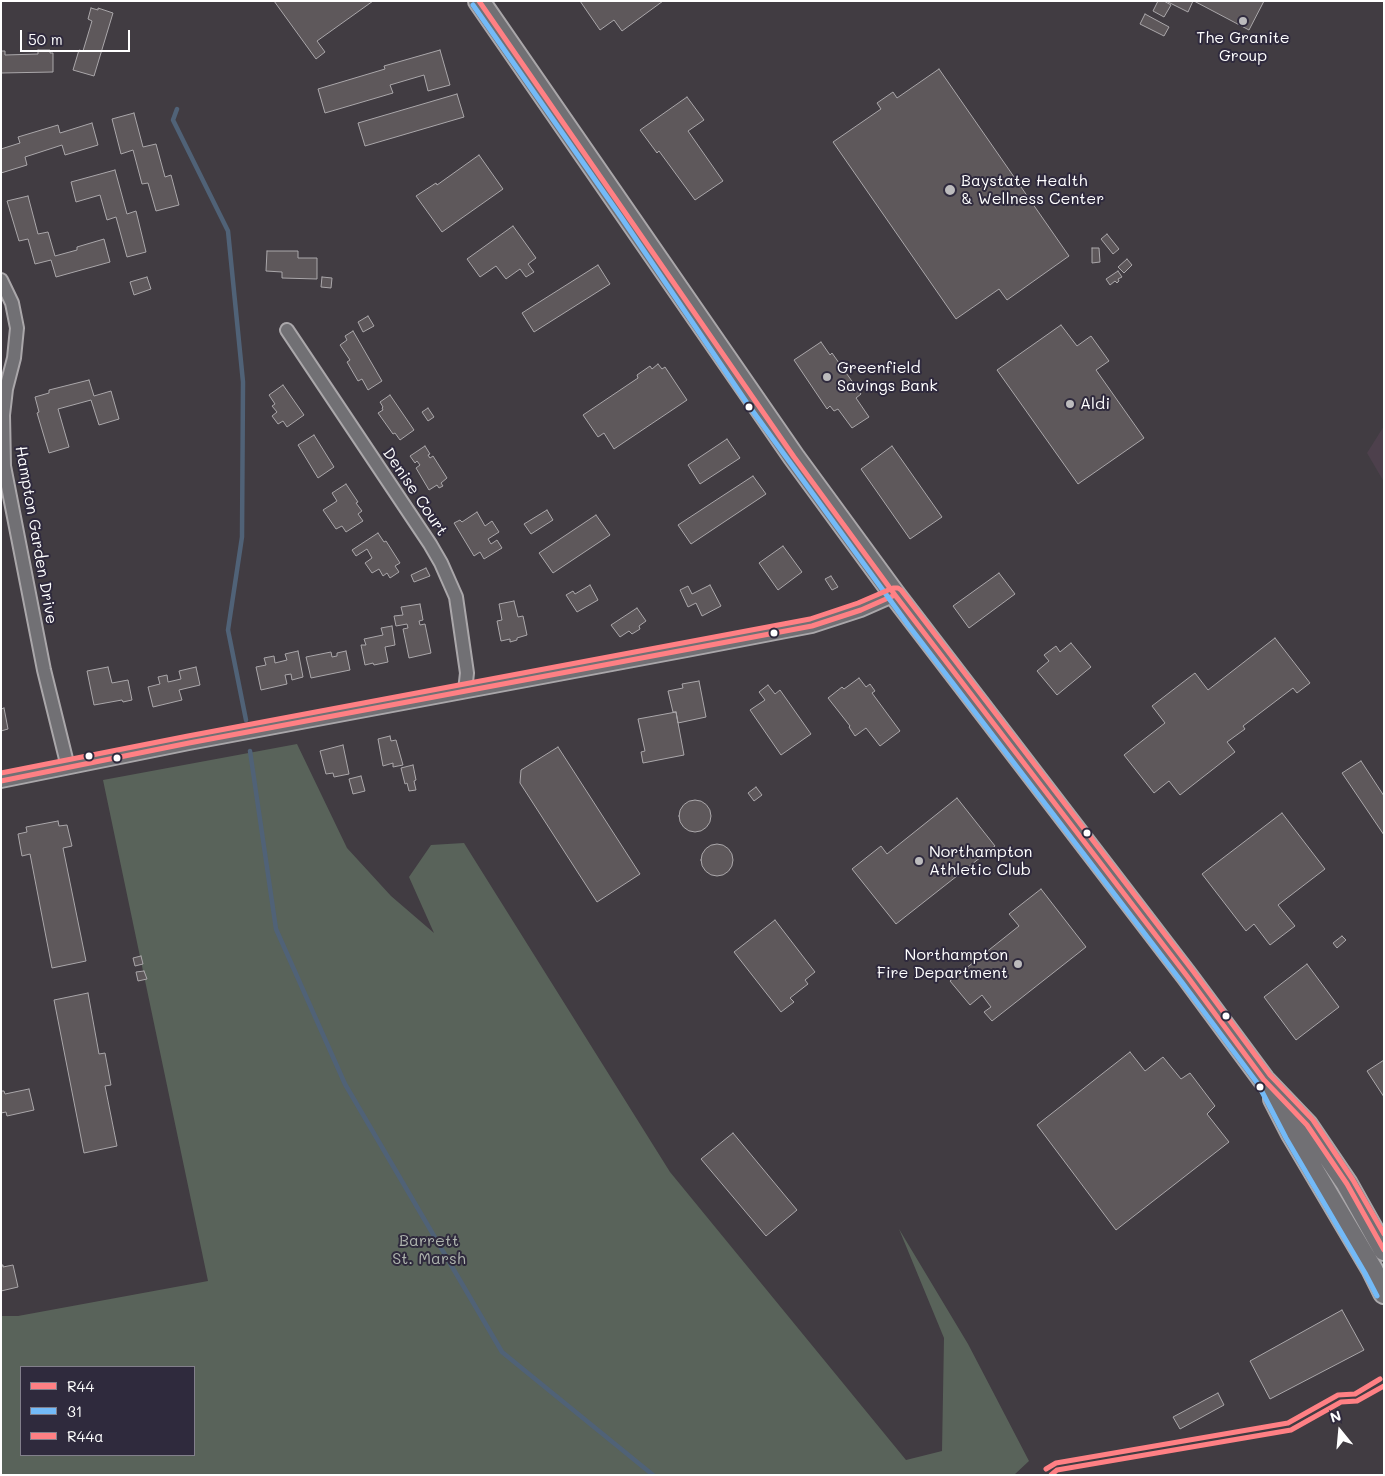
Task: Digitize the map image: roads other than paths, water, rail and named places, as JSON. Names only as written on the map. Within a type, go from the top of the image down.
[{"type":"main road","points":[[479,1],[764,414],[895,595],[1264,1080],[1307,1125],[1347,1184],[1384,1250]]},
{"type":"main road","points":[[1264,1080],[1292,1134],[1384,1292]]},
{"type":"street","name":"Hampton Garden Drive","points":[[1,280],[12,303],[17,328],[14,358],[6,389],[3,415],[4,466],[44,670],[68,767]]},
{"type":"street","name":"Denise Court","points":[[287,330],[441,563],[456,597],[467,673],[466,691]]},
{"type":"street","points":[[1,781],[190,742],[812,626],[861,610],[895,595]]},
{"type":"waterway","points":[[177,109],[173,120],[228,231],[243,382],[242,537],[228,630],[246,720]]},
{"type":"waterway","points":[[250,751],[276,929],[345,1084],[502,1352],[653,1475]]},
{"type":"place","name":"The Granite Group","points":[[1243,21]]},
{"type":"place","name":"Baystate Health & Wellness Center","points":[[950,190]]},
{"type":"place","name":"Greenfield Savings Bank","points":[[827,377]]},
{"type":"place","name":"Aldi","points":[[1070,404]]},
{"type":"place","name":"Northampton Athletic Club","points":[[919,861]]},
{"type":"place","name":"Northampton Fire Department","points":[[1018,964]]},
{"type":"park label","name":"Barrett St. Marsh","points":[[429,1250]]}]
